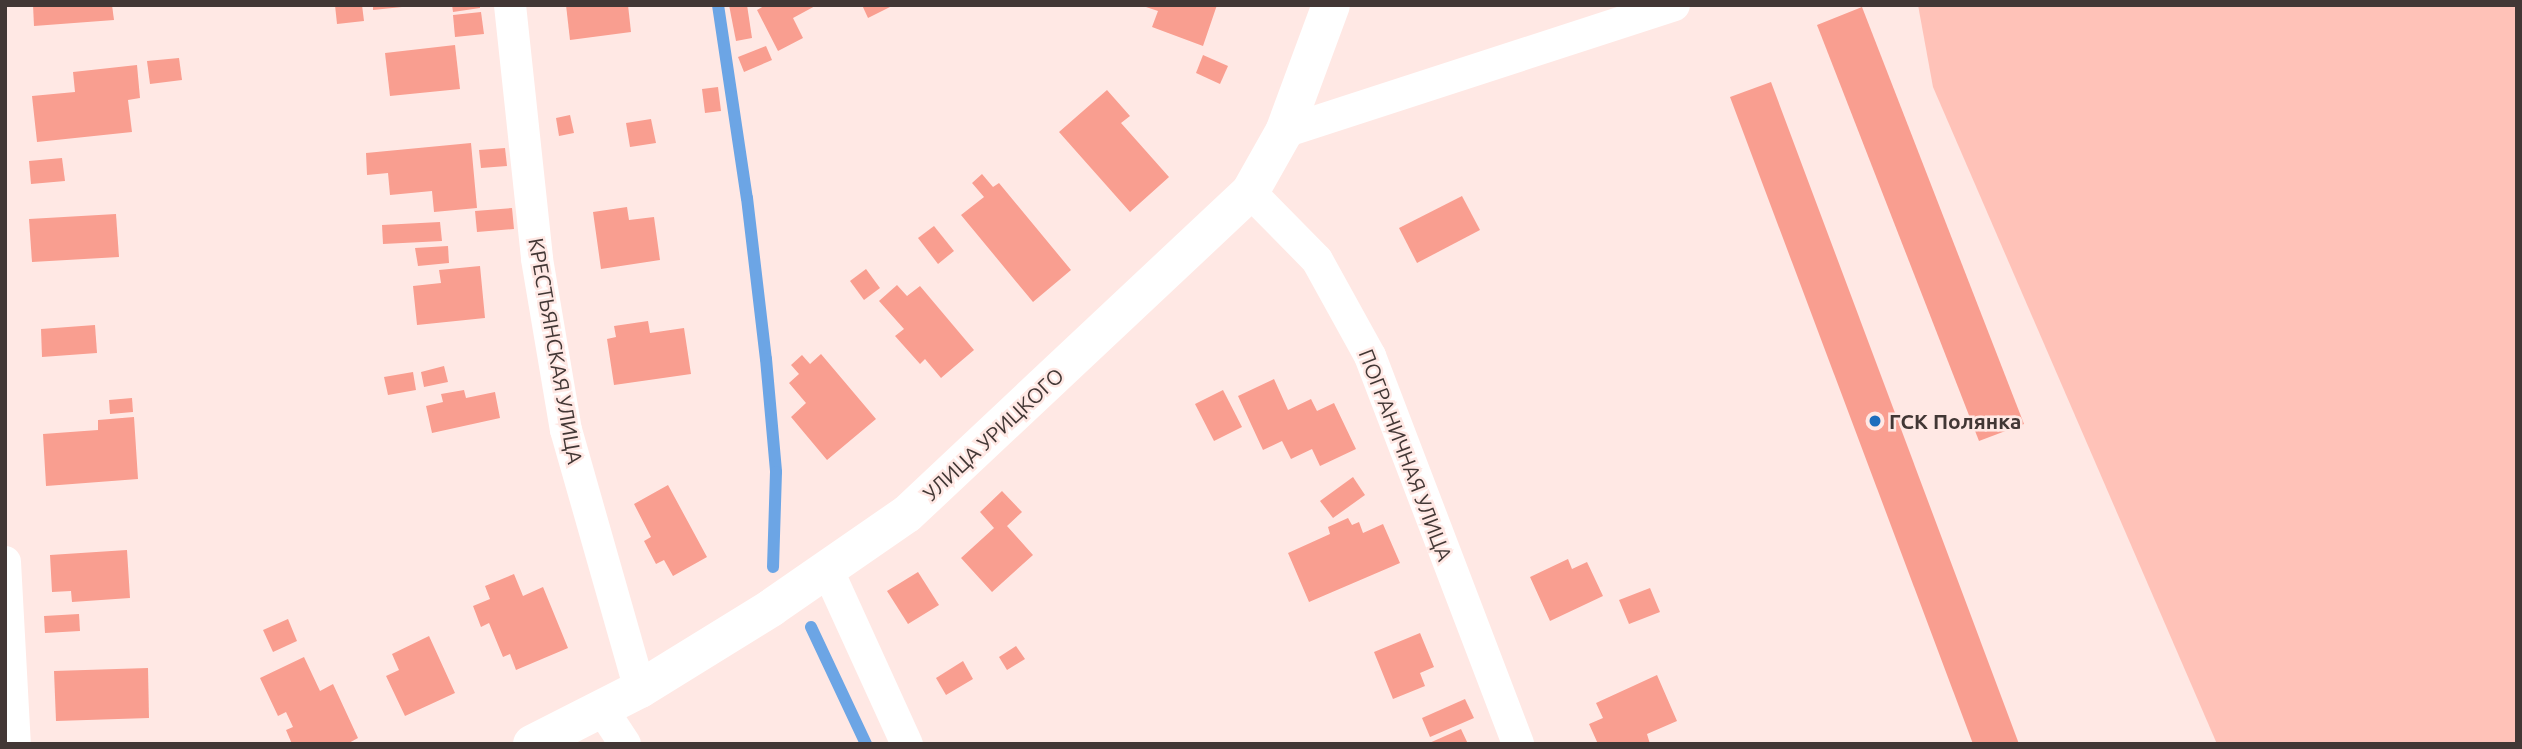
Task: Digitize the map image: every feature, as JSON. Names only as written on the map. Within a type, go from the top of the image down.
[{"type":"main road","name":"УЛИЦА УРИЦКОГО","points":[[532,744],[639,689],[828,571],[907,514],[1250,192],[1284,132],[1331,5]]},
{"type":"street","name":"КРЕСТЬЯНСКАЯ УЛИЦА","points":[[510,5],[537,259],[566,430],[639,689]]},
{"type":"street","points":[[1284,132],[1633,12],[1674,5]]},
{"type":"street","name":"ПОГРАНИЧНАЯ УЛИЦА","points":[[1250,192],[1317,260],[1370,356],[1518,744]]},
{"type":"street","points":[[5,562],[11,735]]},
{"type":"street","points":[[828,571],[907,744]]},
{"type":"street","points":[[602,709],[625,744]]},
{"type":"shaded area","points":[[1918,5],[2517,5],[2517,744],[2217,744],[1933,87]]},
{"type":"building","points":[[33,5],[112,5],[114,20],[34,26]]},
{"type":"building","points":[[335,5],[362,5],[364,21],[337,24]]},
{"type":"building","points":[[373,5],[402,5],[402,7],[373,10]]},
{"type":"building","points":[[452,5],[480,5],[480,8],[453,12]]},
{"type":"building","points":[[566,5],[628,5],[631,32],[570,40]]},
{"type":"building","points":[[729,5],[747,5],[752,38],[736,41]]},
{"type":"building","points":[[766,5],[817,5],[793,18],[803,38],[778,51],[757,10]]},
{"type":"building","points":[[862,5],[894,5],[868,18]]},
{"type":"building","points":[[1217,5],[1203,46],[1152,27],[1158,11],[1143,6]]},
{"type":"building","name":"ГСК Полянка","points":[[1862,7],[2024,424],[1979,441],[1817,25]]},
{"type":"building","points":[[481,12],[484,34],[455,37],[453,15]]},
{"type":"building","points":[[455,45],[460,89],[390,96],[385,53]]},
{"type":"building","points":[[766,46],[772,60],[744,72],[738,57]]},
{"type":"building","points":[[1203,55],[1228,66],[1220,84],[1196,73]]},
{"type":"building","points":[[179,58],[182,80],[150,84],[147,61]]},
{"type":"building","points":[[137,65],[140,98],[128,100],[132,132],[37,142],[32,96],[75,92],[73,72]]},
{"type":"building","name":"ГСК Полянка","points":[[1771,82],[2019,744],[1973,744],[1730,97]]},
{"type":"building","points":[[718,87],[721,111],[705,113],[702,89]]},
{"type":"building","points":[[1107,90],[1130,116],[1121,123],[1169,177],[1130,212],[1059,132]]},
{"type":"building","points":[[570,115],[574,133],[559,136],[556,118]]},
{"type":"building","points":[[651,119],[656,143],[630,147],[626,123]]},
{"type":"building","points":[[471,143],[477,208],[434,212],[432,191],[390,195],[388,173],[367,175],[366,153]]},
{"type":"building","points":[[505,148],[507,166],[481,168],[479,150]]},
{"type":"building","points":[[62,158],[65,181],[31,184],[29,161]]},
{"type":"building","points":[[982,174],[993,187],[999,183],[1071,270],[1033,302],[961,215],[984,197],[972,183]]},
{"type":"building","points":[[1462,196],[1480,230],[1417,263],[1399,228]]},
{"type":"building","points":[[627,207],[629,220],[654,217],[660,260],[601,269],[593,212]]},
{"type":"building","points":[[512,208],[514,229],[477,232],[475,211]]},
{"type":"building","points":[[116,214],[119,257],[32,262],[29,219]]},
{"type":"building","points":[[440,222],[442,241],[383,244],[382,225]]},
{"type":"building","points":[[934,226],[954,251],[938,264],[918,238]]},
{"type":"building","points":[[448,246],[449,263],[418,266],[415,248]]},
{"type":"building","points":[[480,266],[485,318],[417,325],[413,286],[441,283],[439,270]]},
{"type":"building","points":[[866,269],[880,288],[864,300],[850,281]]},
{"type":"building","points":[[897,285],[907,296],[920,286],[974,350],[941,378],[925,359],[920,364],[895,336],[904,329],[879,301]]},
{"type":"building","points":[[648,321],[650,333],[684,328],[691,374],[614,385],[607,339],[616,337],[614,326]]},
{"type":"building","points":[[95,325],[97,353],[42,357],[41,329]]},
{"type":"building","points":[[821,354],[876,419],[827,460],[791,417],[806,403],[789,383],[799,374],[791,365],[802,355],[810,364]]},
{"type":"building","points":[[444,366],[448,382],[424,387],[421,372]]},
{"type":"building","points":[[413,372],[416,390],[388,395],[384,377]]},
{"type":"building","points":[[1274,379],[1288,410],[1311,399],[1317,411],[1334,403],[1356,449],[1320,466],[1312,449],[1291,459],[1282,441],[1263,450],[1238,396]]},
{"type":"building","points":[[464,390],[466,398],[495,392],[500,418],[432,433],[426,406],[443,402],[441,394]]},
{"type":"building","points":[[1223,390],[1242,427],[1214,441],[1195,404]]},
{"type":"building","points":[[132,398],[133,412],[110,414],[109,400]]},
{"type":"building","points":[[134,417],[138,479],[46,486],[43,434],[98,430],[98,420]]},
{"type":"building","points":[[1353,477],[1365,495],[1333,518],[1320,501]]},
{"type":"building","points":[[668,485],[707,557],[673,576],[664,560],[656,564],[644,541],[651,537],[634,504]]},
{"type":"building","points":[[1002,491],[1022,512],[1007,526],[1033,555],[992,592],[961,558],[994,528],[980,512]]},
{"type":"building","points":[[1348,518],[1352,525],[1359,522],[1363,533],[1383,524],[1400,563],[1309,602],[1288,553],[1330,534],[1328,527]]},
{"type":"building","points":[[127,550],[130,598],[72,602],[71,591],[52,592],[50,555]]},
{"type":"building","points":[[1568,559],[1572,569],[1587,562],[1603,596],[1550,621],[1530,577]]},
{"type":"building","points":[[918,572],[939,605],[908,624],[887,591]]},
{"type":"building","points":[[514,574],[523,596],[543,587],[568,648],[516,670],[510,654],[503,657],[489,623],[481,627],[473,606],[490,599],[485,586]]},
{"type":"building","points":[[1650,588],[1660,612],[1629,624],[1619,600]]},
{"type":"building","points":[[79,614],[80,631],[45,633],[44,616]]},
{"type":"building","points":[[288,619],[297,641],[273,652],[263,630]]},
{"type":"building","points":[[1420,633],[1434,667],[1420,673],[1425,686],[1393,699],[1374,652]]},
{"type":"building","points":[[429,636],[455,693],[405,716],[386,676],[399,670],[392,654]]},
{"type":"building","points":[[1016,646],[1025,659],[1007,670],[999,657]]},
{"type":"building","points":[[304,657],[320,691],[333,684],[358,738],[347,744],[292,744],[286,730],[293,727],[286,712],[278,716],[260,678]]},
{"type":"building","points":[[963,661],[973,679],[946,695],[936,678]]},
{"type":"building","points":[[148,668],[149,718],[56,721],[54,671]]},
{"type":"building","points":[[1657,675],[1677,721],[1647,734],[1650,744],[1598,744],[1589,724],[1603,718],[1596,703]]},
{"type":"building","points":[[1465,699],[1474,718],[1430,737],[1422,718]]},
{"type":"building","points":[[1461,729],[1468,744],[1427,744]]},
{"type":"waterway","points":[[718,5],[747,198],[766,359],[776,472],[773,567]]},
{"type":"waterway","points":[[811,627],[866,744]]},
{"type":"place","name":"ГСК Полянка","points":[[1875,421]]}]
